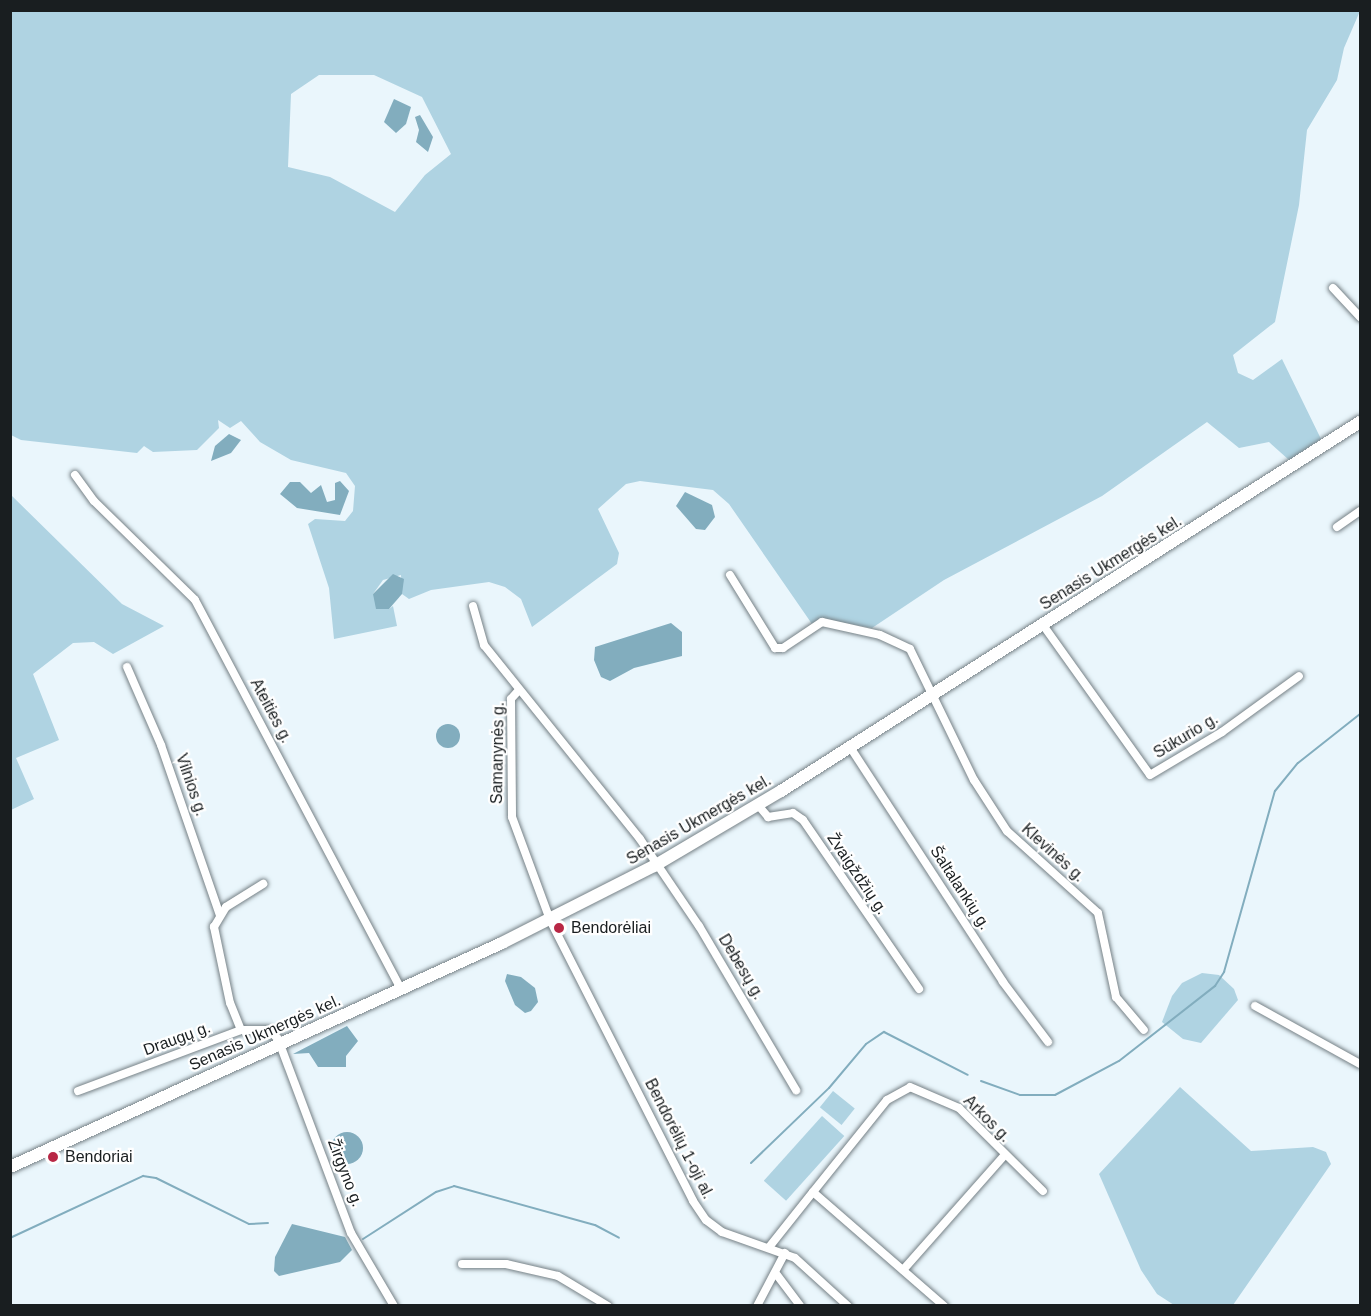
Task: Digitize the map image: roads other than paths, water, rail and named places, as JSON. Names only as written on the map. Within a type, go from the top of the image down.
[{"type":"main road","name":"Senasis Ukmergės kel.","points":[[10,1167],[549,920],[654,866],[758,805],[932,696],[1360,422]]},
{"type":"street","points":[[1333,288],[1360,318]]},
{"type":"street","name":"Ateities g.","points":[[75,475],[94,501],[195,600],[401,989]]},
{"type":"street","points":[[1337,527],[1360,511]]},
{"type":"street","name":"Klevinės g.","points":[[730,575],[775,648],[783,648],[822,622],[880,635],[910,649],[974,780],[1007,831],[1098,914],[1116,997],[1144,1030]]},
{"type":"street","name":"Samanynės g.","points":[[473,606],[484,645],[640,839],[654,866]]},
{"type":"street","name":"Sūkurio g.","points":[[1043,625],[1150,775],[1222,732],[1299,676]]},
{"type":"street","name":"Vilnios g.","points":[[127,667],[161,745],[220,915],[214,927],[230,1003],[241,1030]]},
{"type":"street","name":"Samanynės g.","points":[[519,690],[511,699],[512,816],[549,920]]},
{"type":"street","name":"Šaltalankių g.","points":[[850,747],[1003,982],[1048,1042]]},
{"type":"street","name":"Žvaigždžių g.","points":[[758,805],[768,817],[793,813],[803,820],[919,989]]},
{"type":"street","name":"Debesų g.","points":[[654,866],[699,926],[796,1090]]},
{"type":"street","points":[[220,915],[263,884]]},
{"type":"street","name":"Bendorėlių 1-oji al.","points":[[549,920],[699,1211],[722,1232],[770,1246],[785,1253],[810,1269],[848,1305]]},
{"type":"street","points":[[1255,1006],[1360,1064]]},
{"type":"street","name":"Draugų g.","points":[[78,1091],[241,1030],[269,1030],[279,1045]]},
{"type":"street","name":"Žirgyno g.","points":[[279,1045],[351,1233],[394,1305]]},
{"type":"street","name":"Arkos g.","points":[[770,1246],[887,1100],[910,1087],[959,1108],[1003,1157],[903,1270]]},
{"type":"street","points":[[1003,1157],[1043,1191]]},
{"type":"street","points":[[813,1192],[944,1305]]},
{"type":"street","points":[[757,1305],[777,1275],[785,1253]]},
{"type":"street","points":[[462,1264],[506,1264],[558,1276],[608,1305]]},
{"type":"street","points":[[777,1275],[800,1305]]},
{"type":"waterway","points":[[981,1081],[1020,1095],[1055,1095],[1119,1061],[1215,986],[1224,972],[1275,791],[1298,763],[1360,714]]},
{"type":"waterway","points":[[751,1163],[829,1088],[866,1044],[884,1032],[968,1075]]},
{"type":"waterway","points":[[10,1238],[143,1176],[156,1178],[249,1224],[268,1223]]},
{"type":"waterway","points":[[363,1239],[436,1192],[454,1186],[595,1225],[619,1238]]},
{"type":"place","name":"Bendorėliai","points":[[559,928]]},
{"type":"place","name":"Bendoriai","points":[[53,1157]]}]
